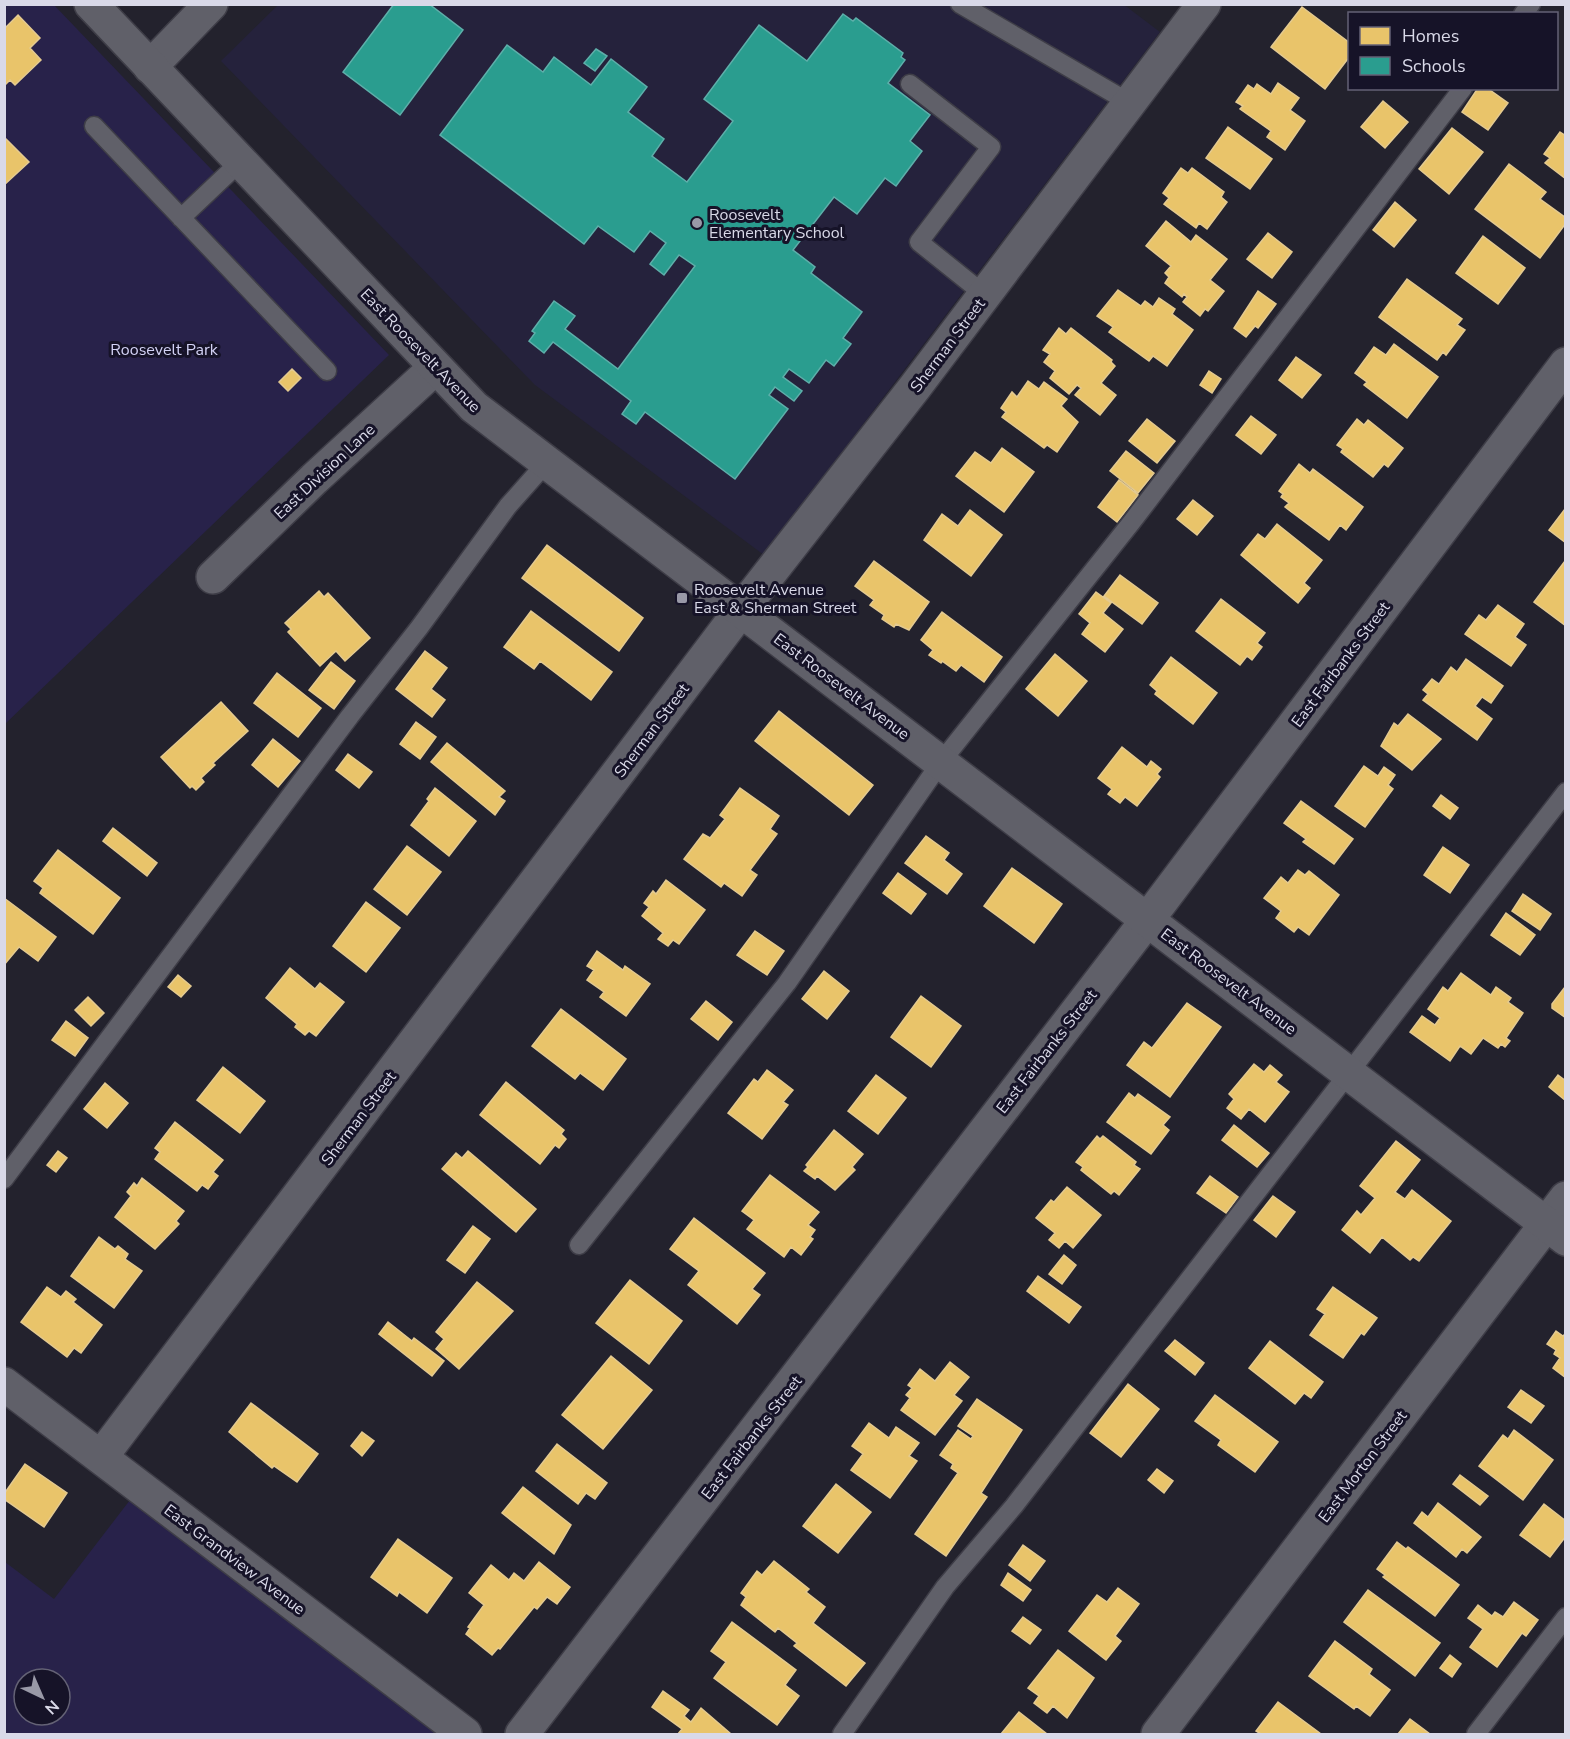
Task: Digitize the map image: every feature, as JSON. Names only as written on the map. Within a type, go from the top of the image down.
[{"type":"street","name":"East Roosevelt Avenue","points":[[91,4],[474,407],[1556,1231]]},
{"type":"street","points":[[150,67],[211,4]]},
{"type":"street","name":"Sherman Street","points":[[101,1457],[741,610],[985,295],[1204,4]]},
{"type":"street","name":"East Fairbanks Street","points":[[522,1734],[1148,920],[1566,364]]},
{"type":"street","name":"East Division Lane","points":[[213,577],[314,479],[435,368]]},
{"type":"street","name":"East Morton Street","points":[[1158,1734],[1556,1231],[1566,1198]]},
{"type":"street","name":"East Grandview Avenue","points":[[4,1384],[465,1734]]},
{"type":"lane","points":[[960,4],[1130,103]]},
{"type":"lane","points":[[910,84],[991,147],[919,242],[985,295]]},
{"type":"lane","points":[[579,1245],[788,983],[941,762],[1138,514],[1461,90]]},
{"type":"lane","points":[[94,126],[327,371]]},
{"type":"lane","points":[[181,218],[240,162]]},
{"type":"lane","points":[[4,1179],[350,716],[419,628],[508,506],[547,462]]},
{"type":"lane","points":[[842,1734],[945,1587],[1014,1506],[1350,1074],[1521,846],[1566,792]]},
{"type":"lane","points":[[1476,1734],[1566,1617]]},
{"type":"shaded area","name":"Roosevelt Elementary School","points":[[279,4],[1123,4],[1160,32],[764,555],[535,385],[221,61]]},
{"type":"green space","name":"Roosevelt Park","points":[[5,5],[54,5],[389,355],[5,724]]},
{"type":"green space","points":[[130,1500],[438,1734],[5,1734],[5,1562],[54,1599]]},
{"type":"building: Homes","points":[[1302,7],[1348,42],[1348,59],[1325,89],[1271,47]]},
{"type":"building: Homes","points":[[18,15],[40,38],[30,48],[41,60],[15,85],[10,80],[4,86],[4,29]]},
{"type":"building: Homes","points":[[1278,83],[1299,98],[1290,110],[1305,121],[1285,150],[1267,137],[1271,131],[1240,109],[1243,106],[1236,102],[1248,85],[1254,89],[1257,84],[1271,94]]},
{"type":"building: Homes","points":[[1477,90],[1490,90],[1508,103],[1488,130],[1462,112]]},
{"type":"building: Homes","points":[[1383,101],[1408,122],[1385,148],[1361,127]]},
{"type":"building: Homes","points":[[1228,127],[1272,159],[1250,189],[1206,158]]},
{"type":"building: Homes","points":[[1452,128],[1483,152],[1449,194],[1419,169]]},
{"type":"building: Homes","points":[[1560,132],[1566,136],[1566,179],[1545,163],[1550,158],[1544,154]]},
{"type":"building: Homes","points":[[4,137],[29,162],[4,185]]},
{"type":"building: Homes","points":[[1509,164],[1546,192],[1540,199],[1566,218],[1566,223],[1540,258],[1475,209]]},
{"type":"building: Homes","points":[[1181,168],[1188,173],[1192,168],[1224,192],[1221,197],[1227,202],[1207,229],[1199,223],[1196,228],[1164,204],[1169,198],[1163,193]]},
{"type":"building: Homes","points":[[1395,202],[1416,220],[1394,247],[1373,230]]},
{"type":"building: Homes","points":[[1166,221],[1191,242],[1196,235],[1227,259],[1210,280],[1224,291],[1208,311],[1205,309],[1200,316],[1183,302],[1187,297],[1184,294],[1182,297],[1165,283],[1169,277],[1165,273],[1171,266],[1146,246]]},
{"type":"building: Homes","points":[[1268,233],[1292,252],[1272,278],[1247,259]]},
{"type":"building: Homes","points":[[1483,236],[1525,268],[1498,304],[1456,273]]},
{"type":"building: Homes","points":[[1407,279],[1462,319],[1457,325],[1465,330],[1446,355],[1443,352],[1437,360],[1379,317]]},
{"type":"building: Homes","points":[[1118,290],[1141,306],[1145,301],[1153,307],[1159,298],[1175,309],[1172,314],[1193,330],[1167,366],[1153,356],[1149,361],[1109,332],[1113,327],[1097,316]]},
{"type":"building: Homes","points":[[1258,291],[1276,304],[1258,328],[1255,326],[1246,337],[1234,328]]},
{"type":"building: Homes","points":[[1059,328],[1066,334],[1071,328],[1112,360],[1115,366],[1101,383],[1116,395],[1100,415],[1075,395],[1081,388],[1077,385],[1069,394],[1050,378],[1055,371],[1044,362],[1050,354],[1043,350]]},
{"type":"building: Homes","points":[[1394,344],[1438,377],[1407,418],[1364,385],[1367,382],[1355,373],[1374,347],[1386,355]]},
{"type":"building: Homes","points":[[1296,357],[1321,375],[1302,398],[1279,380]]},
{"type":"building: Homes","points":[[292,369],[301,378],[288,391],[279,382]]},
{"type":"building: Homes","points":[[1209,371],[1221,379],[1212,393],[1200,385]]},
{"type":"building: Homes","points":[[1028,381],[1039,389],[1044,382],[1067,399],[1061,406],[1078,422],[1057,452],[1047,445],[1044,448],[1002,417],[1006,412],[1001,408],[1012,392],[1017,397]]},
{"type":"building: Homes","points":[[1251,416],[1276,435],[1261,454],[1236,435]]},
{"type":"building: Homes","points":[[1147,419],[1175,441],[1157,463],[1129,441]]},
{"type":"building: Homes","points":[[1357,419],[1364,425],[1368,420],[1403,448],[1388,467],[1384,464],[1373,477],[1341,452],[1343,449],[1337,445]]},
{"type":"building: Homes","points":[[1002,448],[1034,472],[1004,512],[956,476],[975,452],[991,463]]},
{"type":"building: Homes","points":[[1126,451],[1154,473],[1138,493],[1110,471]]},
{"type":"building: Homes","points":[[1299,464],[1310,473],[1313,469],[1363,507],[1346,530],[1340,525],[1329,540],[1285,507],[1289,503],[1281,497],[1283,494],[1279,491]]},
{"type":"building: Homes","points":[[1119,480],[1138,495],[1117,522],[1098,507]]},
{"type":"building: Homes","points":[[1193,500],[1213,516],[1197,535],[1177,519]]},
{"type":"building: Homes","points":[[970,510],[1002,535],[971,576],[924,540],[942,514],[958,526]]},
{"type":"building: Homes","points":[[1566,510],[1566,543],[1549,530]]},
{"type":"building: Homes","points":[[1277,524],[1322,560],[1304,583],[1310,588],[1298,603],[1241,555],[1258,534],[1265,539]]},
{"type":"building: Homes","points":[[547,545],[643,618],[619,651],[522,578]]},
{"type":"building: Homes","points":[[874,561],[929,602],[909,630],[896,624],[894,627],[882,619],[884,615],[870,605],[874,600],[855,586]]},
{"type":"building: Homes","points":[[1566,561],[1566,626],[1534,602]]},
{"type":"building: Homes","points":[[1120,575],[1158,603],[1142,624],[1104,596]]},
{"type":"building: Homes","points":[[319,591],[324,597],[328,593],[370,638],[345,661],[336,651],[320,666],[288,632],[291,629],[285,623]]},
{"type":"building: Homes","points":[[1096,592],[1111,603],[1103,613],[1123,629],[1105,652],[1082,634],[1090,623],[1079,614]]},
{"type":"building: Homes","points":[[1221,599],[1265,633],[1257,643],[1262,647],[1252,660],[1247,656],[1240,665],[1196,631]]},
{"type":"building: Homes","points":[[1498,605],[1524,624],[1515,637],[1526,645],[1511,666],[1465,634],[1479,615],[1486,620]]},
{"type":"building: Homes","points":[[531,611],[612,672],[591,700],[540,661],[534,669],[504,647]]},
{"type":"building: Homes","points":[[942,612],[1002,657],[984,682],[961,665],[956,671],[929,655],[933,650],[921,640]]},
{"type":"building: Homes","points":[[425,651],[447,668],[431,689],[445,700],[432,717],[396,689]]},
{"type":"building: Homes","points":[[1055,654],[1087,681],[1058,716],[1026,689]]},
{"type":"building: Homes","points":[[1171,657],[1217,693],[1193,724],[1155,694],[1157,691],[1150,685]]},
{"type":"building: Homes","points":[[1466,659],[1503,686],[1491,703],[1482,697],[1475,706],[1492,719],[1477,740],[1423,700],[1428,694],[1423,690],[1432,679],[1439,684],[1451,667],[1457,672]]},
{"type":"building: Homes","points":[[331,662],[355,681],[334,709],[309,690]]},
{"type":"building: Homes","points":[[277,673],[321,708],[298,737],[254,703]]},
{"type":"building: Homes","points":[[221,702],[248,731],[213,763],[215,765],[201,778],[204,782],[196,790],[192,786],[190,788],[161,757]]},
{"type":"building: Homes","points":[[779,711],[873,785],[849,815],[755,741]]},
{"type":"building: Homes","points":[[1408,714],[1441,739],[1412,770],[1381,746],[1394,723],[1398,726]]},
{"type":"building: Homes","points":[[416,722],[436,737],[420,759],[400,744]]},
{"type":"building: Homes","points":[[273,739],[300,761],[278,787],[252,765]]},
{"type":"building: Homes","points":[[447,743],[505,791],[499,797],[505,801],[495,815],[431,762]]},
{"type":"building: Homes","points":[[1122,747],[1147,767],[1151,761],[1161,769],[1157,774],[1160,777],[1137,806],[1125,797],[1120,803],[1108,794],[1112,789],[1098,778]]},
{"type":"building: Homes","points":[[348,754],[372,772],[359,788],[336,770]]},
{"type":"building: Homes","points":[[1364,766],[1378,776],[1384,767],[1395,775],[1388,785],[1393,789],[1365,827],[1335,806]]},
{"type":"building: Homes","points":[[435,788],[476,821],[449,856],[411,825],[429,801],[427,799]]},
{"type":"building: Homes","points":[[740,788],[779,816],[770,829],[777,834],[750,870],[757,875],[742,896],[724,883],[721,887],[684,859],[703,834],[710,838],[725,819],[720,815]]},
{"type":"building: Homes","points":[[1441,795],[1458,808],[1450,819],[1433,806]]},
{"type":"building: Homes","points":[[1301,801],[1353,839],[1334,864],[1303,842],[1306,839],[1284,823]]},
{"type":"building: Homes","points":[[113,828],[157,863],[147,876],[103,841]]},
{"type":"building: Homes","points":[[926,836],[949,853],[944,860],[962,874],[947,894],[905,863]]},
{"type":"building: Homes","points":[[407,846],[441,872],[407,915],[374,889]]},
{"type":"building: Homes","points":[[1443,847],[1469,865],[1450,893],[1424,875]]},
{"type":"building: Homes","points":[[58,850],[120,898],[93,934],[40,893],[43,888],[34,881]]},
{"type":"building: Homes","points":[[1012,868],[1062,904],[1034,943],[984,906]]},
{"type":"building: Homes","points":[[1298,870],[1305,875],[1309,871],[1339,895],[1309,935],[1298,927],[1294,932],[1276,918],[1281,911],[1264,898],[1281,877],[1288,883]]},
{"type":"building: Homes","points":[[898,873],[926,894],[911,914],[883,893]]},
{"type":"building: Homes","points":[[666,880],[705,910],[679,944],[673,940],[668,946],[658,939],[663,933],[642,916],[649,907],[644,903],[653,891],[656,894]]},
{"type":"building: Homes","points":[[1523,894],[1551,914],[1540,930],[1512,911]]},
{"type":"building: Homes","points":[[4,898],[56,937],[38,961],[19,947],[4,965]]},
{"type":"building: Homes","points":[[366,902],[400,928],[366,972],[333,946]]},
{"type":"building: Homes","points":[[1506,913],[1535,935],[1520,955],[1491,935]]},
{"type":"building: Homes","points":[[755,931],[784,951],[767,975],[737,955]]},
{"type":"building: Homes","points":[[597,951],[623,970],[625,966],[650,984],[626,1016],[600,997],[604,992],[587,980],[594,970],[587,966]]},
{"type":"building: Homes","points":[[290,968],[315,989],[320,983],[344,1002],[316,1036],[309,1031],[305,1035],[295,1027],[297,1024],[266,998]]},
{"type":"building: Homes","points":[[824,971],[849,991],[827,1019],[802,999]]},
{"type":"building: Homes","points":[[1461,973],[1491,995],[1496,987],[1511,998],[1508,1002],[1523,1013],[1506,1038],[1510,1041],[1505,1047],[1501,1044],[1498,1048],[1483,1038],[1471,1054],[1460,1046],[1450,1061],[1410,1032],[1422,1016],[1435,1025],[1440,1018],[1428,1009],[1443,987],[1448,991]]},
{"type":"building: Homes","points":[[178,975],[191,986],[181,997],[168,987]]},
{"type":"building: Homes","points":[[1565,987],[1566,1018],[1552,1008],[1552,1004]]},
{"type":"building: Homes","points":[[921,996],[961,1026],[931,1067],[891,1037]]},
{"type":"building: Homes","points":[[88,997],[104,1013],[91,1026],[75,1010]]},
{"type":"building: Homes","points":[[706,1001],[732,1022],[718,1040],[691,1019]]},
{"type":"building: Homes","points":[[1187,1003],[1221,1027],[1170,1097],[1127,1065],[1144,1042],[1152,1048]]},
{"type":"building: Homes","points":[[561,1009],[626,1059],[603,1090],[580,1073],[575,1079],[532,1046]]},
{"type":"building: Homes","points":[[66,1021],[88,1038],[75,1056],[52,1040]]},
{"type":"building: Homes","points":[[1254,1064],[1264,1072],[1270,1065],[1282,1075],[1276,1082],[1289,1092],[1265,1122],[1249,1109],[1241,1119],[1227,1108],[1234,1099],[1229,1094]]},
{"type":"building: Homes","points":[[223,1067],[265,1101],[240,1133],[197,1100]]},
{"type":"building: Homes","points":[[767,1070],[793,1090],[783,1102],[788,1105],[762,1139],[728,1113],[754,1079],[758,1082]]},
{"type":"building: Homes","points":[[876,1075],[906,1098],[878,1134],[848,1111]]},
{"type":"building: Homes","points":[[1558,1075],[1566,1081],[1566,1101],[1549,1087]]},
{"type":"building: Homes","points":[[506,1082],[564,1130],[561,1134],[566,1139],[559,1148],[555,1145],[540,1164],[480,1115]]},
{"type":"building: Homes","points":[[105,1083],[128,1103],[107,1128],[84,1109]]},
{"type":"building: Homes","points":[[1129,1093],[1135,1098],[1138,1094],[1170,1117],[1163,1125],[1169,1130],[1151,1154],[1107,1122]]},
{"type":"building: Homes","points":[[175,1122],[223,1160],[213,1172],[218,1176],[208,1189],[202,1185],[197,1191],[155,1159],[160,1152],[155,1148]]},
{"type":"building: Homes","points":[[1234,1125],[1269,1153],[1257,1167],[1222,1140]]},
{"type":"building: Homes","points":[[834,1130],[863,1154],[852,1167],[855,1170],[835,1190],[817,1176],[815,1179],[804,1171],[808,1167],[806,1165]]},
{"type":"building: Homes","points":[[1097,1136],[1100,1139],[1103,1136],[1136,1162],[1134,1165],[1140,1169],[1119,1195],[1114,1191],[1111,1194],[1081,1170],[1083,1167],[1076,1162]]},
{"type":"building: Homes","points":[[1396,1141],[1420,1160],[1395,1192],[1405,1199],[1412,1190],[1451,1221],[1419,1261],[1413,1257],[1410,1260],[1382,1237],[1370,1253],[1342,1230],[1357,1211],[1361,1215],[1375,1198],[1360,1186]]},
{"type":"building: Homes","points":[[58,1151],[67,1158],[56,1172],[47,1165]]},
{"type":"building: Homes","points":[[468,1151],[536,1209],[516,1232],[442,1169],[456,1153],[462,1158]]},
{"type":"building: Homes","points":[[770,1175],[819,1212],[808,1225],[815,1230],[810,1237],[813,1239],[801,1255],[791,1247],[784,1257],[747,1229],[754,1220],[742,1211]]},
{"type":"building: Homes","points":[[1210,1176],[1238,1197],[1226,1213],[1197,1193]]},
{"type":"building: Homes","points":[[142,1178],[184,1211],[176,1221],[179,1224],[155,1249],[115,1217],[131,1196],[127,1192],[134,1183],[137,1186]]},
{"type":"building: Homes","points":[[1067,1187],[1101,1215],[1073,1248],[1065,1241],[1059,1248],[1049,1240],[1055,1233],[1036,1218],[1051,1200],[1054,1202]]},
{"type":"building: Homes","points":[[1273,1196],[1295,1212],[1276,1237],[1254,1220]]},
{"type":"building: Homes","points":[[694,1218],[765,1273],[752,1289],[760,1295],[737,1324],[688,1285],[699,1271],[670,1249]]},
{"type":"building: Homes","points":[[473,1226],[490,1239],[465,1273],[447,1260]]},
{"type":"building: Homes","points":[[99,1237],[115,1249],[118,1246],[128,1254],[125,1259],[142,1271],[114,1308],[71,1276]]},
{"type":"building: Homes","points":[[1064,1255],[1076,1265],[1062,1284],[1049,1274]]},
{"type":"building: Homes","points":[[1038,1276],[1081,1307],[1069,1323],[1027,1291]]},
{"type":"building: Homes","points":[[630,1280],[682,1321],[649,1364],[596,1323]]},
{"type":"building: Homes","points":[[477,1282],[513,1311],[459,1369],[436,1349],[444,1339],[436,1332]]},
{"type":"building: Homes","points":[[47,1287],[61,1297],[66,1291],[76,1299],[73,1302],[102,1325],[81,1353],[74,1348],[67,1357],[21,1322]]},
{"type":"building: Homes","points":[[1333,1287],[1377,1318],[1364,1335],[1361,1333],[1343,1358],[1310,1335],[1325,1314],[1317,1309]]},
{"type":"building: Homes","points":[[388,1322],[412,1341],[414,1338],[444,1361],[432,1376],[379,1334]]},
{"type":"building: Homes","points":[[1556,1331],[1563,1336],[1566,1333],[1566,1378],[1553,1368],[1560,1358],[1554,1354],[1556,1350],[1547,1344]]},
{"type":"building: Homes","points":[[1175,1340],[1204,1363],[1195,1375],[1165,1351]]},
{"type":"building: Homes","points":[[1270,1341],[1323,1382],[1311,1398],[1304,1393],[1295,1404],[1249,1368]]},
{"type":"building: Homes","points":[[611,1356],[652,1390],[603,1449],[562,1415]]},
{"type":"building: Homes","points":[[950,1362],[969,1377],[954,1395],[962,1401],[935,1435],[901,1410],[910,1398],[906,1395],[912,1388],[908,1385],[920,1369],[935,1381]]},
{"type":"building: Homes","points":[[1128,1384],[1159,1409],[1121,1457],[1090,1433]]},
{"type":"building: Homes","points":[[1521,1390],[1544,1406],[1531,1423],[1508,1407]]},
{"type":"building: Homes","points":[[1215,1395],[1278,1442],[1255,1472],[1218,1445],[1221,1440],[1195,1421]]},
{"type":"building: Homes","points":[[977,1399],[1022,1430],[981,1493],[987,1497],[946,1556],[915,1534],[958,1473],[951,1468],[953,1464],[940,1455],[958,1430],[971,1439],[973,1436],[958,1426]]},
{"type":"building: Homes","points":[[251,1403],[318,1454],[297,1482],[274,1466],[272,1468],[229,1432]]},
{"type":"building: Homes","points":[[869,1423],[889,1438],[896,1427],[919,1443],[909,1456],[917,1461],[890,1498],[851,1470],[863,1454],[852,1446]]},
{"type":"building: Homes","points":[[1514,1430],[1553,1460],[1523,1500],[1479,1466],[1503,1435],[1508,1439]]},
{"type":"building: Homes","points":[[362,1432],[374,1441],[362,1456],[351,1446]]},
{"type":"building: Homes","points":[[557,1444],[607,1483],[595,1499],[586,1493],[578,1504],[536,1471]]},
{"type":"building: Homes","points":[[25,1464],[67,1493],[44,1527],[4,1499],[4,1494]]},
{"type":"building: Homes","points":[[1157,1469],[1173,1481],[1164,1493],[1148,1480]]},
{"type":"building: Homes","points":[[1460,1475],[1488,1496],[1480,1505],[1453,1484]]},
{"type":"building: Homes","points":[[836,1484],[871,1512],[838,1553],[803,1526]]},
{"type":"building: Homes","points":[[523,1487],[571,1525],[554,1554],[502,1513]]},
{"type":"building: Homes","points":[[1438,1503],[1481,1537],[1467,1553],[1462,1549],[1456,1557],[1414,1523],[1422,1512],[1428,1517]]},
{"type":"building: Homes","points":[[1544,1504],[1566,1521],[1566,1536],[1550,1557],[1520,1535]]},
{"type":"building: Homes","points":[[398,1539],[452,1578],[427,1613],[399,1592],[397,1596],[371,1577]]},
{"type":"building: Homes","points":[[1397,1542],[1406,1549],[1408,1547],[1459,1585],[1435,1616],[1383,1577],[1385,1575],[1377,1569]]},
{"type":"building: Homes","points":[[1023,1545],[1045,1561],[1030,1581],[1009,1565]]},
{"type":"building: Homes","points":[[774,1561],[809,1589],[806,1592],[825,1607],[813,1623],[865,1663],[846,1686],[794,1646],[797,1643],[778,1628],[775,1632],[741,1605],[746,1597],[741,1593],[757,1571],[762,1575]]},
{"type":"building: Homes","points":[[539,1562],[570,1587],[557,1604],[547,1597],[537,1609],[534,1607],[500,1649],[498,1648],[492,1655],[466,1634],[470,1628],[468,1627],[484,1605],[469,1593],[491,1565],[509,1580],[514,1573],[524,1581]]},
{"type":"building: Homes","points":[[1008,1573],[1031,1590],[1023,1601],[1001,1585]]},
{"type":"building: Homes","points":[[1118,1588],[1139,1604],[1115,1636],[1121,1641],[1106,1660],[1069,1631],[1097,1595],[1107,1602]]},
{"type":"building: Homes","points":[[1368,1590],[1440,1643],[1415,1676],[1344,1622]]},
{"type":"building: Homes","points":[[1514,1602],[1538,1620],[1526,1636],[1522,1633],[1497,1667],[1470,1647],[1483,1629],[1468,1618],[1478,1605],[1492,1616],[1495,1612],[1503,1617]]},
{"type":"building: Homes","points":[[1023,1617],[1041,1630],[1030,1644],[1012,1631]]},
{"type":"building: Homes","points":[[732,1622],[796,1670],[785,1685],[799,1696],[777,1725],[714,1678],[726,1662],[711,1651]]},
{"type":"building: Homes","points":[[1335,1641],[1372,1669],[1369,1674],[1390,1690],[1370,1716],[1356,1706],[1354,1709],[1309,1676]]},
{"type":"building: Homes","points":[[1058,1650],[1094,1678],[1067,1718],[1053,1706],[1047,1713],[1034,1703],[1039,1696],[1028,1688]]},
{"type":"building: Homes","points":[[1450,1655],[1461,1664],[1452,1677],[1440,1668]]},
{"type":"building: Homes","points":[[663,1691],[689,1710],[684,1716],[691,1722],[701,1708],[731,1734],[678,1734],[682,1729],[652,1707]]},
{"type":"building: Homes","points":[[1278,1702],[1321,1734],[1261,1734],[1256,1731]]},
{"type":"building: Homes","points":[[1019,1712],[1047,1734],[1001,1734]]},
{"type":"building: Homes","points":[[1410,1719],[1430,1734],[1398,1734]]},
{"type":"building: Schools","points":[[394,4],[429,4],[463,30],[400,115],[343,72]]},
{"type":"building: Schools","points":[[843,14],[853,21],[856,18],[903,53],[901,57],[905,60],[888,83],[930,115],[910,141],[922,151],[896,186],[885,178],[857,214],[834,197],[793,250],[815,267],[811,273],[862,312],[843,338],[851,344],[834,366],[826,360],[809,383],[789,369],[783,377],[802,391],[794,401],[775,387],[769,395],[788,409],[735,479],[645,412],[636,424],[622,414],[631,401],[553,342],[544,353],[529,341],[535,333],[532,331],[554,301],[575,316],[565,329],[618,369],[695,266],[679,255],[664,275],[650,264],[666,243],[650,231],[634,252],[598,226],[584,244],[440,135],[507,45],[543,72],[554,57],[591,85],[611,59],[647,87],[628,112],[664,139],[652,156],[687,182],[733,121],[704,99],[759,25],[807,61]]},
{"type":"building: Schools","points":[[596,49],[607,56],[595,71],[584,63]]},
{"type":"place","name":"Roosevelt Elementary School","points":[[697,223]]},
{"type":"place","name":"Roosevelt Avenue East & Sherman Street","points":[[682,598]]}]
